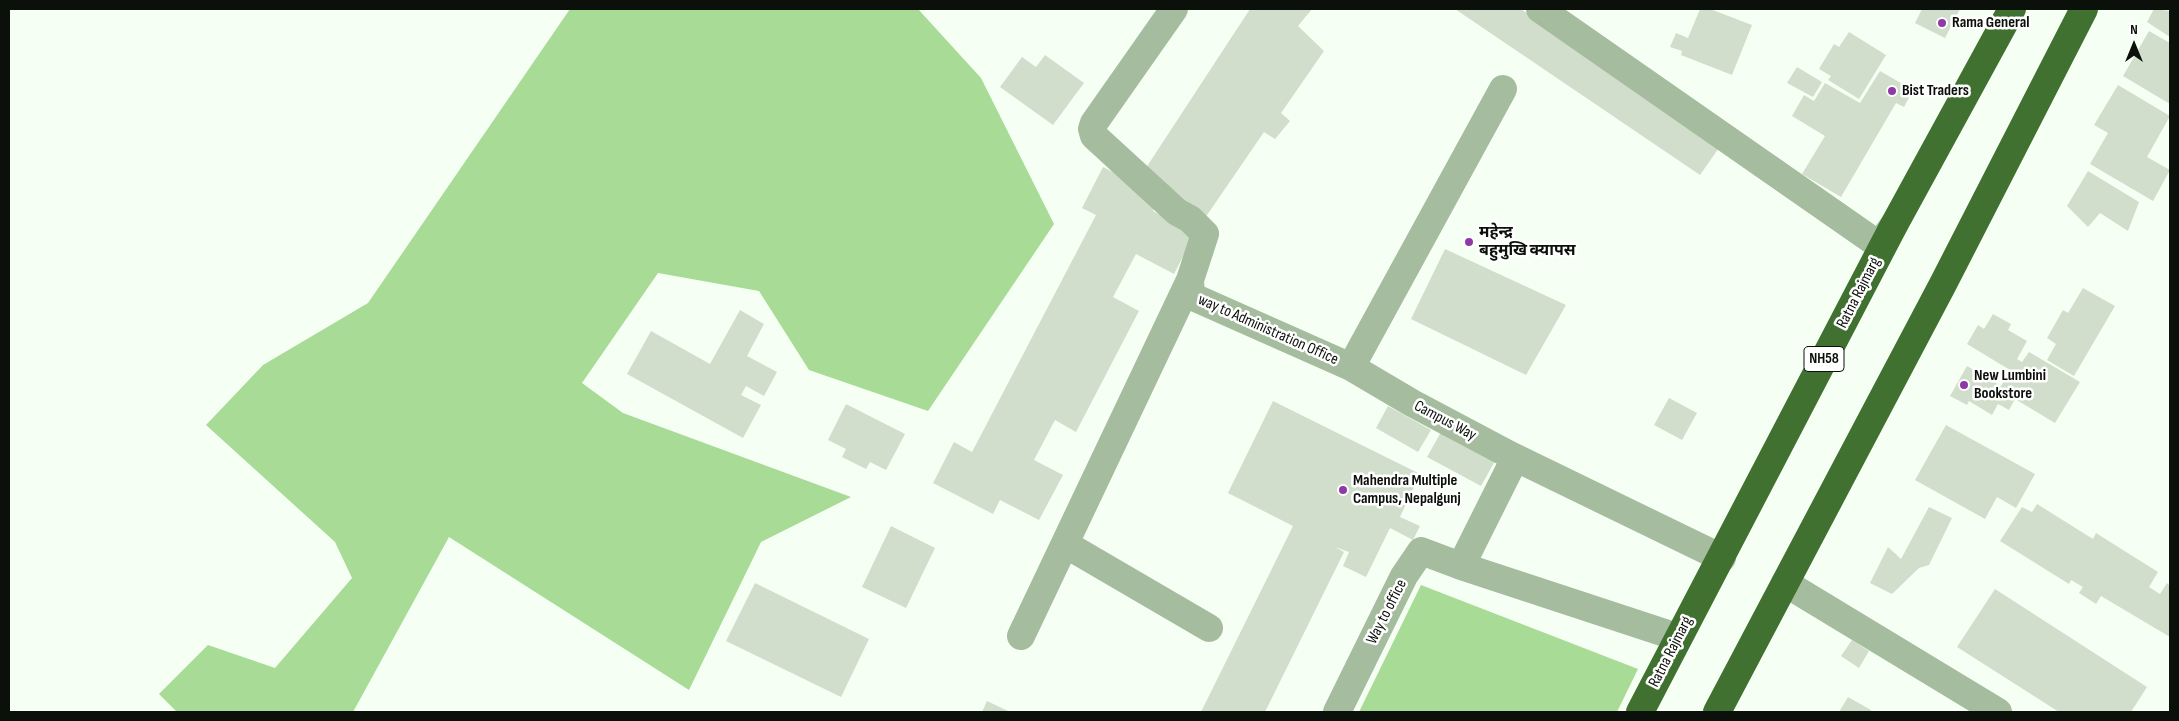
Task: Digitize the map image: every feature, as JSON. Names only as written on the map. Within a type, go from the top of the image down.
[{"type":"highway","name":"Ratna Rajmarg","points":[[1640,712],[1894,225],[2012,9]]},
{"type":"highway","points":[[1717,712],[1943,284],[2084,9]]},
{"type":"street","name":"way to Administration Office","points":[[1174,9],[1092,129],[1094,136],[1177,212],[1190,219],[1205,234],[1190,280],[1191,296],[1351,367]]},
{"type":"street","points":[[1540,9],[1879,245],[1894,225]]},
{"type":"street","points":[[1351,367],[1503,89]]},
{"type":"street","points":[[1021,636],[1190,280]]},
{"type":"street","name":"Campus Way","points":[[1351,367],[1412,403],[1510,455],[1722,558]]},
{"type":"street","points":[[1510,455],[1513,459],[1512,464],[1461,566],[1677,638]]},
{"type":"street","points":[[1065,544],[1209,628]]},
{"type":"street","name":"Way to office","points":[[1337,712],[1404,576],[1421,551],[1461,566]]},
{"type":"street","points":[[1785,584],[1998,712]]},
{"type":"green space","points":[[570,9],[918,9],[981,78],[1054,224],[928,411],[809,370],[759,291],[658,273],[582,383],[623,413],[851,497],[761,542],[689,690],[449,537],[353,712],[177,712],[159,694],[208,645],[275,668],[352,578],[335,542],[206,425],[263,365],[368,303]]},
{"type":"green space","points":[[1421,585],[1638,669],[1617,712],[1359,712]]},
{"type":"building","points":[[1250,9],[1312,9],[1298,26],[1324,51],[1281,113],[1290,121],[1275,139],[1264,132],[1205,218],[1142,174]]},
{"type":"building","points":[[1455,9],[1521,9],[1721,145],[1700,175]]},
{"type":"building","points":[[1700,9],[1710,9],[1752,25],[1732,75],[1681,55],[1682,51],[1670,47],[1676,33],[1688,38]]},
{"type":"building","points":[[1922,9],[1960,9],[1945,38],[1915,23]]},
{"type":"building","points":[[2154,9],[2170,11],[2170,37],[2147,22]]},
{"type":"building","points":[[2149,31],[2170,43],[2170,104],[2123,76]]},
{"type":"building","points":[[1849,32],[1886,55],[1859,99],[1828,80],[1831,76],[1819,69],[1834,44],[1839,47]]},
{"type":"building","points":[[1045,55],[1084,83],[1053,125],[1000,87],[1022,57],[1036,67]]},
{"type":"building","points":[[1797,67],[1822,82],[1813,97],[1787,83]]},
{"type":"building","points":[[1880,71],[1913,90],[1904,107],[1896,103],[1841,197],[1802,174],[1825,136],[1792,116],[1804,95],[1814,101],[1825,83],[1860,103]]},
{"type":"building","points":[[2118,85],[2170,116],[2147,157],[2170,170],[2153,201],[2090,164],[2108,133],[2094,125]]},
{"type":"building","points":[[1103,167],[1161,197],[1153,211],[1195,233],[1174,274],[1136,254],[1113,297],[1139,311],[1076,432],[1055,420],[1034,460],[1063,475],[1039,520],[1000,500],[993,514],[933,483],[954,442],[972,452],[1096,215],[1082,208]]},
{"type":"building","points":[[2088,171],[2139,202],[2128,231],[2100,213],[2088,227],[2067,206]]},
{"type":"building","points":[[1445,249],[1566,305],[1526,375],[1411,319]]},
{"type":"building","points":[[2083,288],[2115,306],[2074,376],[2047,360],[2056,344],[2047,338],[2063,310],[2068,313]]},
{"type":"building","points":[[740,310],[764,324],[747,356],[777,372],[764,396],[746,386],[741,395],[761,405],[743,438],[627,374],[651,331],[710,364]]},
{"type":"building","points":[[1993,314],[2011,324],[2008,330],[2027,341],[2017,359],[2022,362],[2029,352],[2080,382],[2055,423],[2015,399],[2009,410],[1998,404],[1992,415],[1969,401],[1967,405],[1950,396],[1967,366],[2001,386],[2010,370],[1967,344],[1978,325],[1984,329]]},
{"type":"building","points":[[1669,398],[1697,413],[1682,440],[1654,425]]},
{"type":"building","points":[[1273,401],[1420,474],[1400,517],[1420,526],[1413,540],[1390,528],[1366,577],[1343,566],[1349,552],[1335,547],[1344,552],[1265,712],[1201,712],[1293,526],[1228,493]]},
{"type":"building","points":[[846,404],[905,434],[886,470],[870,462],[866,469],[842,457],[846,449],[828,440]]},
{"type":"building","points":[[1388,406],[1431,430],[1418,452],[1376,428]]},
{"type":"building","points":[[1946,425],[2035,474],[2016,508],[1997,497],[1985,519],[1915,480]]},
{"type":"building","points":[[1441,432],[1495,461],[1481,486],[1427,457]]},
{"type":"building","points":[[2037,504],[2093,539],[2096,533],[2158,572],[2149,587],[2160,594],[2167,583],[2170,586],[2170,637],[2101,596],[2096,604],[2079,593],[2083,587],[2071,580],[2069,584],[2000,541],[2022,507],[2032,512]]},
{"type":"building","points":[[1929,507],[1952,518],[1929,565],[1919,568],[1892,594],[1870,583],[1888,547],[1901,559]]},
{"type":"building","points":[[891,526],[935,548],[906,608],[862,587]]},
{"type":"building","points":[[755,583],[869,639],[841,697],[726,641]]},
{"type":"building","points":[[1995,589],[2147,687],[2131,712],[2059,712],[1957,647]]},
{"type":"building","points":[[1852,640],[1869,651],[1859,668],[1841,656]]},
{"type":"building","points":[[1848,697],[1871,710],[1870,712],[1839,712]]},
{"type":"building","points":[[987,701],[1010,712],[982,712]]},
{"type":"place","name":"Rama General","points":[[1942,23]]},
{"type":"place","name":"Bist Traders","points":[[1892,91]]},
{"type":"place","name":"महेन्द्र बहुमुखि क्यापस","points":[[1469,242]]},
{"type":"place","name":"New Lumbini Bookstore","points":[[1964,385]]},
{"type":"place","name":"Mahendra Multiple Campus, Nepalgunj","points":[[1343,490]]}]
